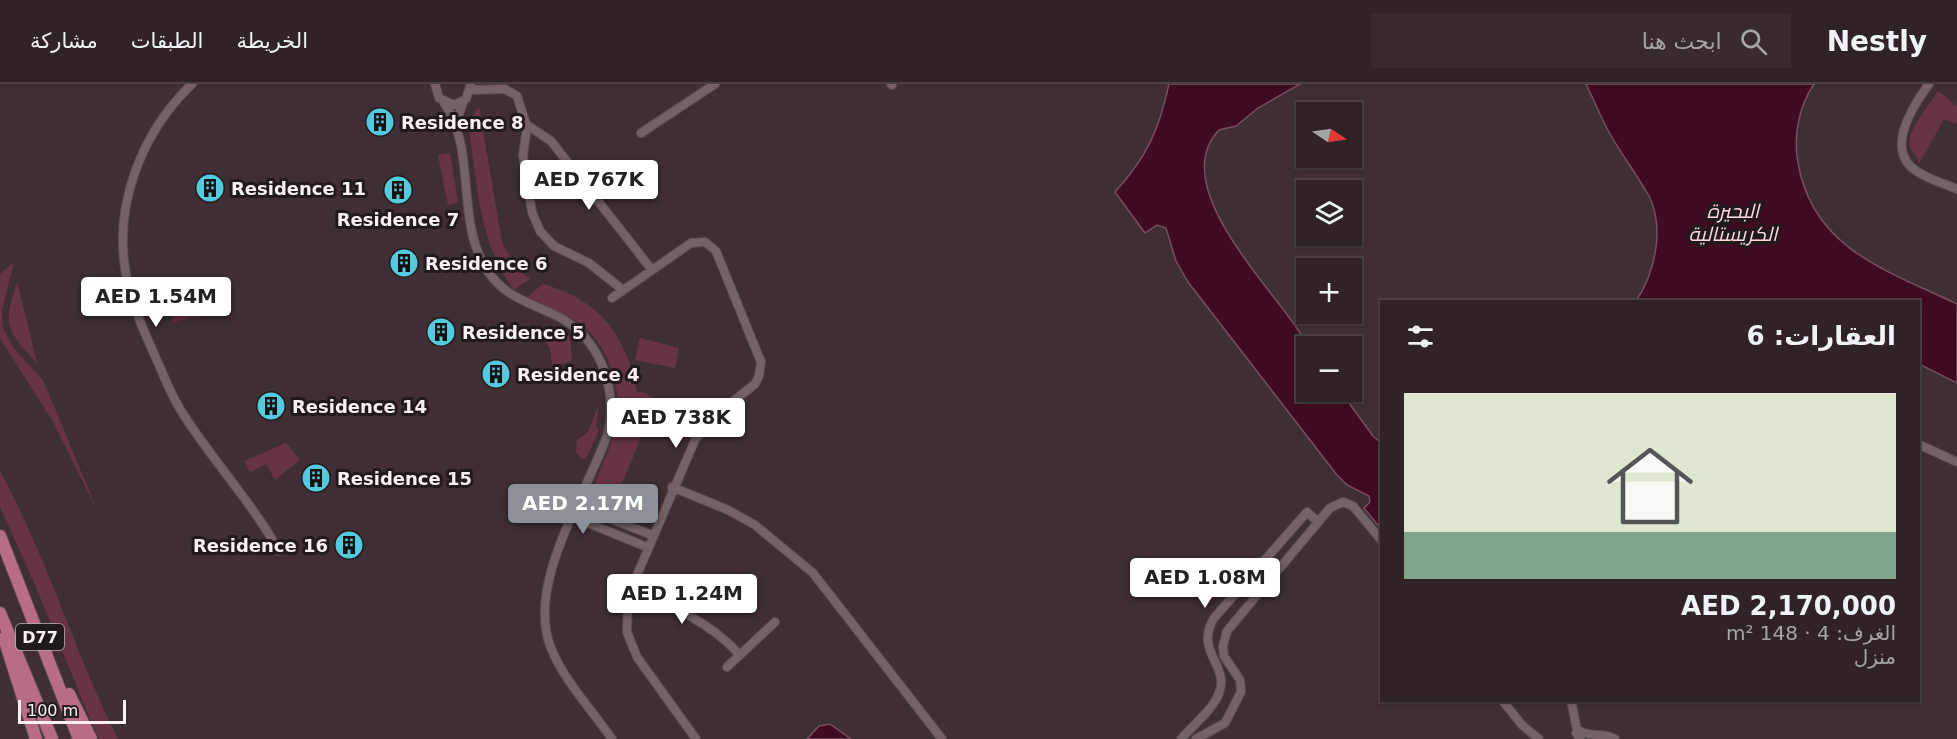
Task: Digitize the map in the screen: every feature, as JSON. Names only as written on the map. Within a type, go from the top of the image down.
[{"type":"main road","name":"D77","points":[[0,536],[79,739]]},
{"type":"main road","name":"D77","points":[[0,613],[52,739]]},
{"type":"main road","points":[[0,613],[8,656],[36,739]]},
{"type":"main road","points":[[48,660],[91,739]]},
{"type":"street","points":[[192,84],[157,125],[138,164],[125,217],[126,273],[145,333],[184,416],[257,515],[279,551]]},
{"type":"street","points":[[434,84],[437,96],[444,103],[456,124],[474,240],[484,266],[511,295],[562,319],[579,332],[594,348],[608,378],[611,400],[608,432],[546,585],[543,609],[545,629],[561,666],[612,739]]},
{"type":"street","points":[[641,133],[715,84]]},
{"type":"street","points":[[1929,84],[1907,123],[1902,148],[1911,167],[1957,189]]},
{"type":"street","points":[[456,124],[471,87],[510,91],[518,99],[527,124],[523,155],[532,212],[540,231],[554,246],[598,269],[623,290]]},
{"type":"street","points":[[444,103],[454,105],[464,102]]},
{"type":"street","points":[[527,124],[538,134],[551,141],[652,270]]},
{"type":"street","points":[[526,140],[538,134]]},
{"type":"street","points":[[612,298],[691,243],[702,242],[711,246],[739,305],[761,367],[755,384],[703,428],[690,447],[630,589],[626,623],[633,649],[641,665],[696,739]]},
{"type":"street","points":[[1920,445],[1957,462]]},
{"type":"street","points":[[672,487],[714,504],[754,525],[813,573],[942,739]]},
{"type":"street","points":[[1196,739],[1225,723],[1241,692],[1240,680],[1224,656],[1223,641],[1227,631],[1318,522],[1334,505],[1348,503],[1380,539]]},
{"type":"street","points":[[578,506],[652,535]]},
{"type":"street","points":[[1181,739],[1212,704],[1220,690],[1220,674],[1207,644],[1209,628],[1214,618],[1307,512],[1318,522]]},
{"type":"street","points":[[573,517],[647,547]]},
{"type":"street","points":[[612,533],[617,521]]},
{"type":"street","points":[[630,589],[690,614],[722,637],[740,655]]},
{"type":"street","points":[[727,667],[775,622]]},
{"type":"street","points":[[1504,702],[1521,725],[1539,739]]},
{"type":"street","points":[[1571,702],[1580,739]]},
{"type":"street","points":[[1577,730],[1591,736],[1606,735],[1615,739]]},
{"type":"shaded area","points":[[1938,91],[1957,106],[1957,124],[1944,119],[1919,164],[1909,141],[1919,118]]},
{"type":"shaded area","points":[[479,107],[502,242],[516,268],[530,279],[514,290],[493,252],[481,210],[468,122]]},
{"type":"shaded area","points":[[450,153],[458,202],[448,205],[438,155]]},
{"type":"shaded area","points":[[14,262],[2,311],[3,328],[14,349],[43,380],[98,512],[53,422],[0,338],[0,274]]},
{"type":"shaded area","points":[[17,282],[37,363],[13,335],[10,327],[10,308]]},
{"type":"shaded area","points":[[543,284],[580,300],[608,323],[626,354],[637,393],[641,391],[657,400],[620,488],[612,496],[591,493],[611,445],[618,414],[617,389],[610,364],[597,341],[580,324],[526,298]]},
{"type":"shaded area","points":[[208,295],[212,315],[173,322],[170,302]]},
{"type":"shaded area","points":[[553,328],[570,337],[572,358],[570,362],[552,366],[550,347],[545,342],[544,335]]},
{"type":"shaded area","points":[[640,338],[679,348],[675,368],[635,360]]},
{"type":"shaded area","points":[[599,404],[596,426],[599,431],[586,458],[582,459],[576,452],[577,440],[588,432]]},
{"type":"shaded area","points":[[286,443],[300,460],[275,480],[266,464],[250,473],[244,461]]},
{"type":"shaded area","points":[[0,471],[32,537],[118,739],[99,739],[93,726],[33,580],[0,507]]},
{"type":"water","points":[[1169,84],[1300,84],[1258,108],[1236,126],[1219,130],[1206,154],[1206,181],[1215,210],[1232,240],[1302,336],[1296,336],[1296,402],[1348,402],[1380,442],[1380,528],[1364,508],[1370,502],[1369,496],[1347,485],[1337,475],[1188,282],[1176,261],[1166,228],[1157,225],[1145,233],[1115,192],[1144,155],[1156,129]]},
{"type":"water","name":"البحيرة الكريستالية","points":[[1586,84],[1814,84],[1804,102],[1798,122],[1796,142],[1798,163],[1806,192],[1819,217],[1856,253],[1904,280],[1957,304],[1957,383],[1920,364],[1920,300],[1637,300],[1643,290],[1656,250],[1654,209],[1649,196],[1604,122]]},
{"type":"water","points":[[830,724],[851,739],[807,739],[819,726]]},
{"type":"place","name":"Residence 8","points":[[380,122]]},
{"type":"place","name":"Residence 11","points":[[210,188]]},
{"type":"place","name":"Residence 7","points":[[398,190]]},
{"type":"place","name":"Residence 6","points":[[404,263]]},
{"type":"place","name":"Residence 5","points":[[441,332]]},
{"type":"place","name":"Residence 4","points":[[496,374]]},
{"type":"place","name":"Residence 14","points":[[271,406]]},
{"type":"place","name":"Residence 15","points":[[316,478]]},
{"type":"place","name":"Residence 16","points":[[349,545]]}]
